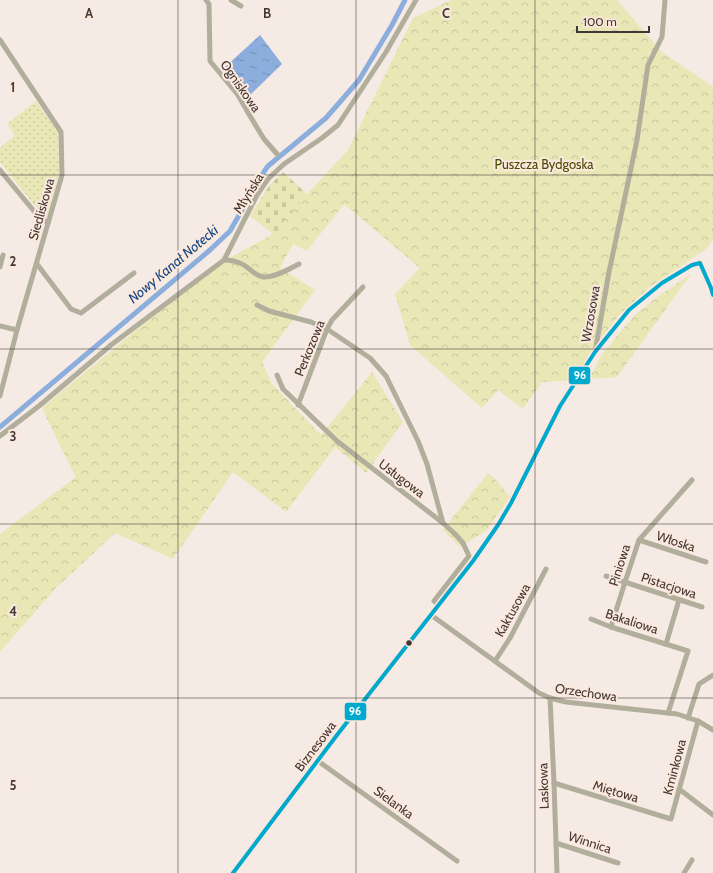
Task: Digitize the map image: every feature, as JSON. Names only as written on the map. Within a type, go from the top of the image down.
[{"type":"street","name":"Ogniskowa","points":[[206,0],[209,4],[210,62],[238,95],[264,139],[276,154]]},
{"type":"street","points":[[230,0],[241,6]]},
{"type":"street","name":"Młyńska","points":[[0,435],[39,406],[111,345],[224,260],[257,195],[268,179],[284,164],[338,125],[386,52],[416,0]]},
{"type":"street","name":"Wrzosowa","points":[[431,615],[498,526],[560,406],[595,352],[609,272],[637,140],[648,65],[662,37],[664,0]]},
{"type":"street","name":"Siedliskowa","points":[[0,40],[61,132],[62,175],[17,330],[0,396]]},
{"type":"street","points":[[0,170],[38,216],[48,223]]},
{"type":"street","points":[[0,267],[3,255]]},
{"type":"street","points":[[224,260],[243,264],[262,277],[272,276],[299,264]]},
{"type":"street","points":[[37,264],[71,309],[81,313],[134,273]]},
{"type":"street","points":[[595,352],[629,310],[662,283],[678,272],[692,265],[700,264],[713,296]]},
{"type":"street","name":"Perkozowa","points":[[298,405],[326,329],[332,320],[363,287]]},
{"type":"street","points":[[257,305],[269,311],[311,322],[326,329],[370,358],[386,376],[425,458],[443,523]]},
{"type":"street","points":[[0,326],[17,330]]},
{"type":"street","name":"Usługowa","points":[[277,375],[283,389],[337,441],[443,523],[463,543],[469,556],[434,601],[439,605]]},
{"type":"street","name":"Piniowa","points":[[611,627],[639,540],[692,480]]},
{"type":"street","name":"Włoska","points":[[639,540],[706,562]]},
{"type":"street","name":"Kaktusowa","points":[[495,661],[510,638],[546,569]]},
{"type":"street","name":"Pistacjowa","points":[[606,576],[702,607]]},
{"type":"street","name":"Bakaliowa","points":[[666,644],[679,600]]},
{"type":"street","name":"Orzechowa","points":[[431,615],[539,693],[550,698],[566,702],[668,713],[698,721],[713,730]]},
{"type":"street","name":"Biznesowa","points":[[233,873],[431,615]]},
{"type":"street","name":"Bakaliowa","points":[[591,620],[688,651],[668,713]]},
{"type":"street","points":[[688,718],[699,684],[713,675]]},
{"type":"street","name":"Laskowa","points":[[550,698],[557,873]]},
{"type":"street","name":"Kminkowa","points":[[672,819],[698,721]]},
{"type":"street","name":"Sielanka","points":[[318,761],[457,861]]},
{"type":"street","name":"Miętowa","points":[[554,783],[672,819]]},
{"type":"street","points":[[680,789],[713,815]]},
{"type":"street","name":"Winnica","points":[[556,843],[618,863]]},
{"type":"street","points":[[684,873],[692,860]]},
{"type":"green space","name":"Puszcza Bydgoska","points":[[451,0],[617,0],[662,52],[713,87],[713,240],[706,249],[650,287],[622,312],[600,339],[574,380],[542,382],[523,409],[498,390],[482,408],[410,345],[395,294],[420,268],[344,204],[307,251],[293,244],[280,268],[315,290],[262,362],[272,384],[321,435],[372,372],[403,422],[366,473],[335,447],[286,512],[233,472],[173,559],[115,533],[56,588],[0,652],[0,534],[76,477],[42,408],[211,268],[273,234],[307,194],[348,150],[413,18]]},
{"type":"green space","points":[[36,101],[58,132],[59,173],[47,217],[44,217],[0,162],[0,148],[15,135],[7,124]]},
{"type":"green space","points":[[283,172],[307,194],[273,234],[250,216],[269,186]]},
{"type":"green space","points":[[691,274],[617,377],[589,379],[601,356],[638,312]]},
{"type":"green space","points":[[488,473],[510,497],[486,531],[460,547],[443,530]]},
{"type":"water","points":[[260,35],[282,64],[250,95],[225,67]]},
{"type":"waterway","name":"Nowy Kanał Notecki","points":[[0,427],[210,250],[230,231],[268,166],[326,118],[359,80],[405,0]]},
{"type":"transit line","name":"96","points":[[233,873],[337,735],[473,561],[511,503],[560,406],[595,352],[629,310],[662,283],[692,265],[700,263],[713,295]]}]
